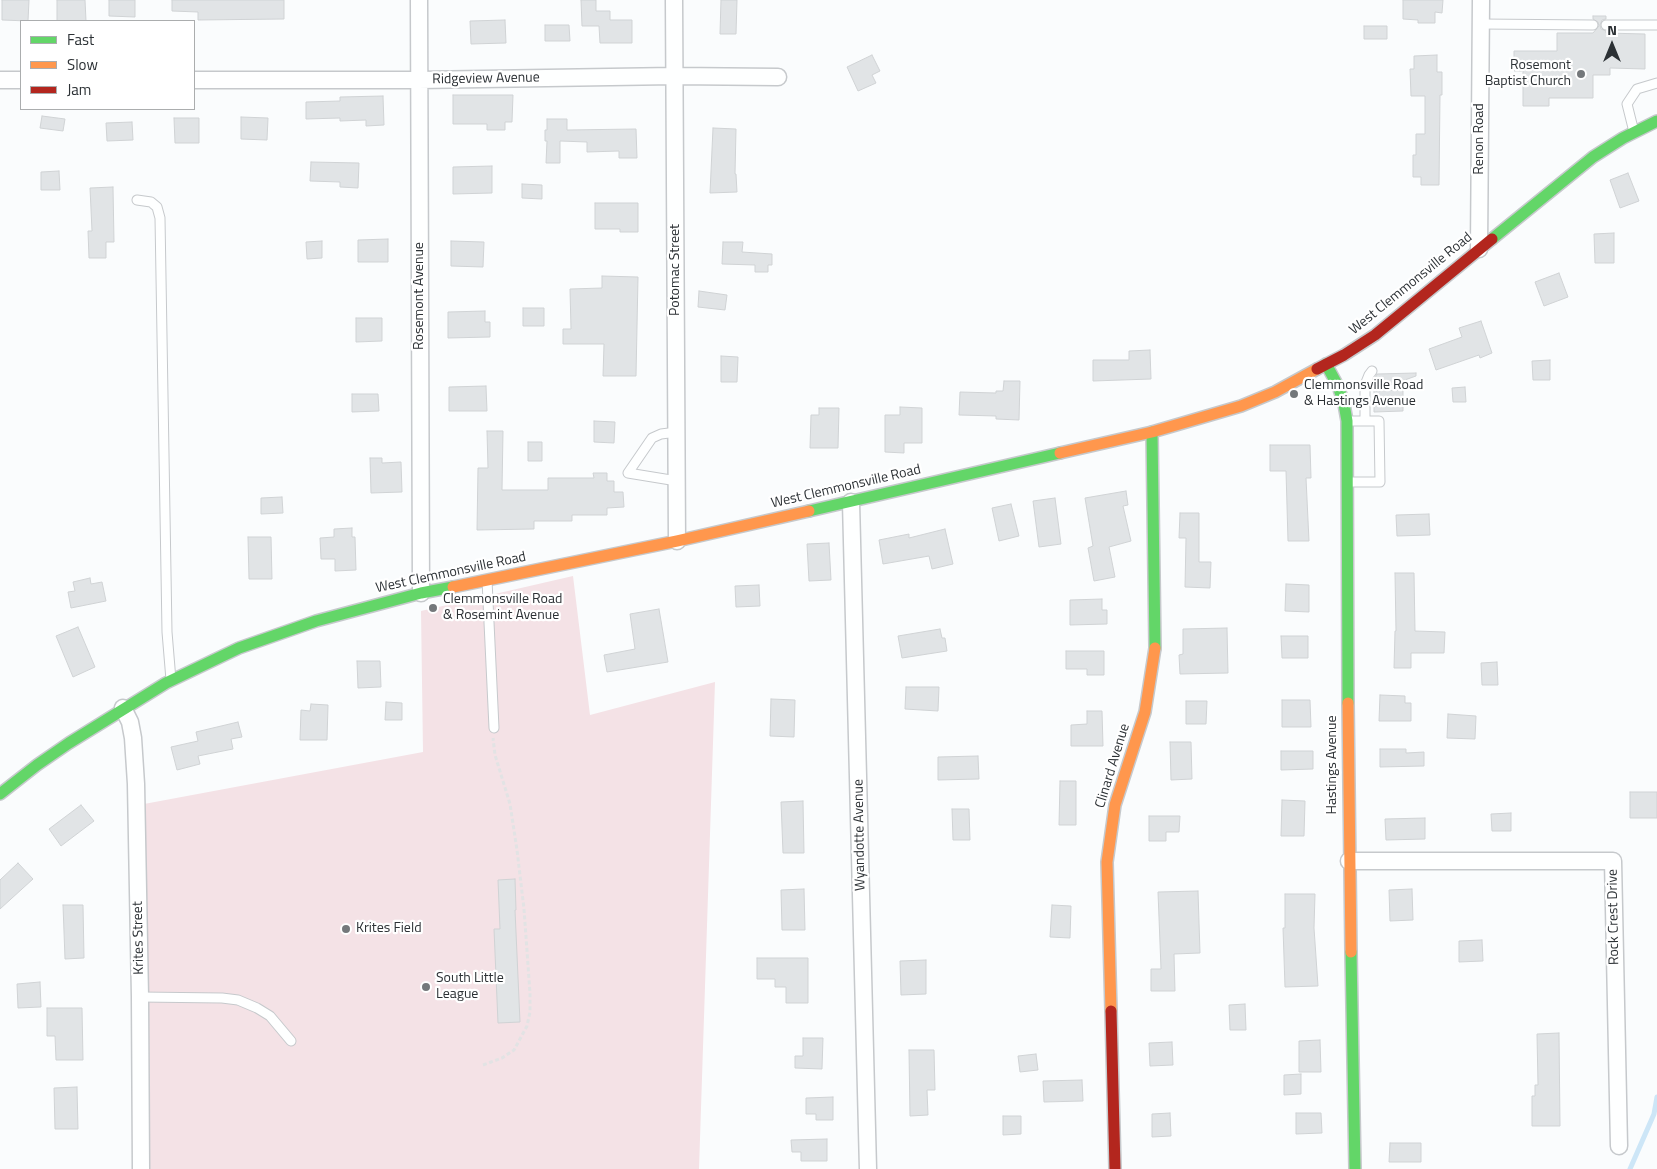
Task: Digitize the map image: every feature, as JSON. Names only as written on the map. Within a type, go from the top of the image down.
[{"type":"main road","name":"West Clemmonsville Road","points":[[0,794],[37,765],[123,708],[171,680],[239,648],[276,634],[375,604],[421,593],[677,541],[851,502],[1152,432],[1241,406],[1275,392],[1344,355],[1375,335],[1593,157],[1657,121]]},
{"type":"main road","name":"Hastings Avenue","points":[[1326,364],[1338,386],[1347,422],[1349,861],[1355,1169]]},
{"type":"main road","name":"Clinard Avenue","points":[[1115,1169],[1107,862],[1115,805],[1145,712],[1156,644],[1152,432]]},
{"type":"street","name":"Rosemont Avenue","points":[[419,0],[421,593]]},
{"type":"street","name":"Potomac Street","points":[[674,0],[677,541]]},
{"type":"street","name":"Renon Road","points":[[1479,249],[1481,0]]},
{"type":"street","name":"Ridgeview Avenue","points":[[195,80],[420,80],[674,76],[778,77]]},
{"type":"street","points":[[0,80],[20,80]]},
{"type":"street","name":"Wyandotte Avenue","points":[[851,502],[868,1169]]},
{"type":"street","name":"Krites Street","points":[[123,708],[130,722],[135,760],[140,997],[141,1169]]},
{"type":"street","name":"Rock Crest Drive","points":[[1349,861],[1613,861],[1619,1146]]},
{"type":"lane","points":[[1481,24],[1593,25]]},
{"type":"lane","points":[[1606,25],[1657,24]]},
{"type":"lane","points":[[1634,133],[1627,104],[1637,89],[1657,83]]},
{"type":"lane","points":[[137,200],[151,202],[157,207],[160,218],[167,632],[171,680]]},
{"type":"lane","points":[[1365,421],[1365,385],[1372,371]]},
{"type":"lane","points":[[1347,422],[1379,421],[1380,482],[1347,482]]},
{"type":"lane","points":[[676,432],[661,434],[652,438],[628,473],[677,481]]},
{"type":"lane","points":[[487,580],[494,728]]},
{"type":"lane","points":[[140,997],[206,997],[238,1000],[258,1008],[270,1016],[292,1041]]},
{"type":"path","points":[[483,1065],[502,1058],[514,1050],[527,1026],[530,1012],[524,909],[517,850],[510,804],[495,755],[493,742],[494,728]]},
{"type":"shaded area","name":"South Little League","points":[[573,576],[590,715],[715,682],[699,1169],[149,1169],[144,804],[423,752],[421,611]]},
{"type":"building","points":[[2,0],[29,0],[28,20],[2,20]]},
{"type":"building","points":[[57,0],[85,0],[86,20],[57,20]]},
{"type":"building","points":[[109,0],[135,0],[135,17],[109,16]]},
{"type":"building","points":[[172,0],[284,0],[284,19],[198,20],[198,12],[172,11]]},
{"type":"building","points":[[581,0],[596,0],[596,11],[610,11],[610,20],[632,20],[632,43],[600,43],[599,26],[582,26]]},
{"type":"building","points":[[721,0],[737,0],[736,34],[720,34]]},
{"type":"building","points":[[1403,0],[1443,0],[1442,13],[1435,12],[1435,23],[1418,23],[1418,20],[1403,19]]},
{"type":"building","points":[[1593,16],[1606,16],[1606,19],[1602,20],[1600,25],[1601,29],[1606,31],[1606,33],[1645,34],[1645,69],[1610,68],[1610,75],[1593,75],[1593,98],[1549,98],[1549,106],[1523,106],[1523,71],[1514,71],[1514,51],[1557,51],[1557,33],[1593,33],[1599,26],[1598,22],[1593,19]]},
{"type":"building","points":[[505,20],[506,43],[471,44],[470,21]]},
{"type":"building","points":[[545,25],[569,25],[570,41],[545,41]]},
{"type":"building","points":[[1364,26],[1387,26],[1387,39],[1364,39]]},
{"type":"building","points":[[872,55],[880,71],[872,75],[876,83],[858,91],[847,67]]},
{"type":"building","points":[[1437,55],[1437,72],[1442,72],[1439,185],[1421,185],[1421,177],[1413,177],[1413,155],[1416,155],[1416,134],[1425,134],[1425,96],[1411,96],[1410,69],[1414,69],[1414,56]]},
{"type":"building","points":[[453,95],[513,95],[512,122],[505,122],[505,130],[487,130],[487,124],[453,124]]},
{"type":"building","points":[[383,96],[384,125],[366,126],[366,120],[340,121],[340,118],[306,119],[306,102],[340,101],[340,97]]},
{"type":"building","points":[[42,116],[65,119],[63,131],[40,128]]},
{"type":"building","points":[[241,117],[268,118],[267,140],[241,139]]},
{"type":"building","points":[[174,118],[199,118],[199,143],[175,143]]},
{"type":"building","points":[[547,119],[567,119],[567,130],[636,129],[637,158],[619,158],[619,151],[587,152],[587,142],[560,141],[560,163],[546,163],[547,141],[545,141],[545,130],[547,130]]},
{"type":"building","points":[[132,122],[133,140],[107,141],[106,123]]},
{"type":"building","points":[[713,128],[736,129],[735,174],[737,192],[710,193]]},
{"type":"building","points":[[311,162],[359,163],[358,188],[340,187],[340,182],[310,181]]},
{"type":"building","points":[[492,166],[492,193],[453,194],[453,167]]},
{"type":"building","points":[[59,171],[60,190],[41,190],[41,172]]},
{"type":"building","points":[[1628,173],[1639,201],[1620,208],[1610,180]]},
{"type":"building","points":[[522,184],[542,185],[542,199],[522,198]]},
{"type":"building","points":[[113,187],[114,242],[106,242],[106,258],[89,258],[88,231],[92,231],[90,188]]},
{"type":"building","points":[[595,203],[638,203],[638,232],[620,232],[620,229],[595,229]]},
{"type":"building","points":[[1614,233],[1614,263],[1595,263],[1594,234]]},
{"type":"building","points":[[388,239],[388,262],[358,262],[358,240]]},
{"type":"building","points":[[322,241],[322,258],[307,259],[306,242]]},
{"type":"building","points":[[451,241],[484,242],[483,267],[451,266]]},
{"type":"building","points":[[723,242],[743,242],[742,252],[772,254],[772,265],[768,265],[768,272],[755,272],[755,265],[722,264]]},
{"type":"building","points":[[1559,273],[1568,297],[1544,306],[1535,282]]},
{"type":"building","points":[[602,276],[638,277],[636,376],[603,376],[604,344],[563,344],[563,329],[571,329],[570,289],[602,288]]},
{"type":"building","points":[[699,291],[727,295],[725,310],[698,307]]},
{"type":"building","points":[[523,308],[544,308],[544,326],[523,326]]},
{"type":"building","points":[[485,311],[485,322],[490,322],[490,337],[448,338],[448,312]]},
{"type":"building","points":[[356,318],[382,318],[382,341],[356,342]]},
{"type":"building","points":[[1481,321],[1492,353],[1480,358],[1479,355],[1436,370],[1429,349],[1462,337],[1459,328]]},
{"type":"building","points":[[1150,350],[1151,379],[1093,381],[1093,360],[1129,360],[1129,351]]},
{"type":"building","points":[[721,356],[738,357],[737,382],[721,382]]},
{"type":"building","points":[[1550,360],[1550,380],[1533,380],[1532,361]]},
{"type":"building","points":[[1416,373],[1416,376],[1374,391],[1373,381],[1377,374]]},
{"type":"building","points":[[1004,381],[1020,381],[1019,420],[996,419],[996,416],[959,415],[960,392],[996,393],[996,391],[1003,391]]},
{"type":"building","points":[[486,386],[487,411],[449,411],[449,387]]},
{"type":"building","points":[[1465,387],[1466,402],[1453,402],[1452,388]]},
{"type":"building","points":[[1403,390],[1403,411],[1374,412],[1374,391]]},
{"type":"building","points":[[352,394],[378,394],[379,411],[352,412]]},
{"type":"building","points":[[900,407],[922,408],[922,443],[904,443],[904,453],[885,452],[885,415],[900,415]]},
{"type":"building","points":[[819,408],[839,408],[838,448],[810,448],[811,415],[819,415]]},
{"type":"building","points":[[594,421],[615,422],[614,443],[594,442]]},
{"type":"building","points":[[487,431],[503,431],[502,490],[548,490],[548,478],[594,478],[593,473],[607,473],[607,481],[614,481],[614,492],[623,492],[624,507],[607,508],[607,515],[572,515],[572,521],[534,521],[534,529],[477,530],[478,468],[488,468]]},
{"type":"building","points":[[528,442],[542,442],[542,461],[528,461]]},
{"type":"building","points":[[1270,445],[1310,445],[1311,478],[1306,478],[1309,541],[1288,541],[1286,471],[1270,471]]},
{"type":"building","points":[[370,458],[382,458],[382,463],[401,462],[402,492],[371,493]]},
{"type":"building","points":[[1126,491],[1128,505],[1123,506],[1131,541],[1109,547],[1115,577],[1094,581],[1088,548],[1093,546],[1085,498]]},
{"type":"building","points":[[282,497],[283,513],[261,514],[261,498]]},
{"type":"building","points":[[1055,498],[1061,544],[1039,547],[1033,501]]},
{"type":"building","points":[[1011,504],[1019,536],[999,541],[992,508]]},
{"type":"building","points":[[1180,513],[1199,513],[1199,562],[1211,562],[1210,588],[1185,587],[1186,538],[1179,538]]},
{"type":"building","points":[[1429,514],[1430,535],[1397,536],[1396,515]]},
{"type":"building","points":[[352,528],[352,537],[355,537],[356,570],[335,571],[335,559],[321,559],[320,538],[334,537],[334,529]]},
{"type":"building","points":[[945,529],[953,564],[932,569],[929,556],[883,564],[879,540],[909,534],[909,538]]},
{"type":"building","points":[[248,537],[271,537],[272,579],[249,579]]},
{"type":"building","points":[[829,543],[831,580],[809,581],[807,544]]},
{"type":"building","points":[[1395,573],[1414,573],[1415,631],[1445,632],[1444,653],[1411,653],[1411,668],[1394,668],[1396,631]]},
{"type":"building","points":[[90,578],[91,584],[102,582],[106,601],[71,608],[68,592],[75,591],[73,582]]},
{"type":"building","points":[[1286,584],[1309,585],[1309,612],[1285,611]]},
{"type":"building","points":[[759,585],[760,606],[736,607],[735,586]]},
{"type":"building","points":[[1102,599],[1102,610],[1107,610],[1107,624],[1070,625],[1070,600]]},
{"type":"building","points":[[659,609],[668,662],[607,672],[604,655],[635,649],[630,614]]},
{"type":"building","points":[[78,627],[95,667],[73,677],[56,636]]},
{"type":"building","points":[[1227,628],[1228,673],[1180,674],[1179,655],[1183,654],[1183,629]]},
{"type":"building","points":[[940,629],[942,638],[945,638],[947,651],[902,658],[898,636]]},
{"type":"building","points":[[1281,636],[1308,636],[1308,658],[1282,658]]},
{"type":"building","points":[[1066,651],[1104,651],[1104,675],[1087,675],[1087,669],[1066,669]]},
{"type":"building","points":[[357,661],[380,661],[381,687],[358,688]]},
{"type":"building","points":[[1497,662],[1498,685],[1482,685],[1481,663]]},
{"type":"building","points":[[906,687],[939,687],[938,711],[905,709]]},
{"type":"building","points":[[1380,695],[1405,696],[1405,703],[1411,703],[1411,721],[1379,721]]},
{"type":"building","points":[[771,699],[795,700],[794,737],[770,736]]},
{"type":"building","points":[[1282,700],[1310,700],[1311,727],[1282,727]]},
{"type":"building","points":[[1186,701],[1207,701],[1206,724],[1186,724]]},
{"type":"building","points":[[386,702],[402,703],[402,720],[385,720]]},
{"type":"building","points":[[311,704],[328,705],[327,740],[300,740],[301,710],[310,711]]},
{"type":"building","points":[[1087,711],[1102,711],[1103,746],[1071,746],[1071,725],[1087,724]]},
{"type":"building","points":[[1448,714],[1476,716],[1475,739],[1447,738]]},
{"type":"building","points":[[238,722],[242,737],[231,739],[233,749],[198,756],[200,764],[177,770],[171,747],[198,741],[196,732]]},
{"type":"building","points":[[1170,742],[1191,742],[1192,779],[1171,780]]},
{"type":"building","points":[[1380,749],[1406,749],[1406,753],[1424,752],[1424,766],[1380,767]]},
{"type":"building","points":[[1281,751],[1313,751],[1313,769],[1281,770]]},
{"type":"building","points":[[978,756],[979,779],[938,780],[938,757]]},
{"type":"building","points":[[1060,781],[1076,781],[1076,825],[1059,825]]},
{"type":"building","points":[[1630,792],[1657,792],[1657,818],[1630,818]]},
{"type":"building","points":[[1282,800],[1305,801],[1304,836],[1281,836]]},
{"type":"building","points":[[803,801],[804,853],[783,853],[781,802]]},
{"type":"building","points":[[81,805],[94,821],[61,846],[49,829]]},
{"type":"building","points":[[952,809],[969,809],[970,840],[953,840]]},
{"type":"building","points":[[1511,813],[1511,831],[1492,831],[1491,814]]},
{"type":"building","points":[[1149,816],[1180,816],[1179,832],[1166,832],[1166,841],[1149,841]]},
{"type":"building","points":[[1425,818],[1425,839],[1386,840],[1385,819]]},
{"type":"building","points":[[18,863],[33,879],[0,909],[0,880]]},
{"type":"building","points":[[515,879],[520,1022],[498,1023],[494,929],[500,929],[498,880]]},
{"type":"building","points":[[804,889],[805,930],[782,930],[781,890]]},
{"type":"building","points":[[1412,889],[1413,920],[1390,921],[1389,890]]},
{"type":"building","points":[[1198,891],[1200,953],[1174,954],[1175,991],[1151,991],[1151,969],[1161,969],[1158,892]]},
{"type":"building","points":[[1285,894],[1315,894],[1314,928],[1318,986],[1285,987],[1283,928],[1285,928]]},
{"type":"building","points":[[63,905],[83,905],[84,958],[65,959]]},
{"type":"building","points":[[1052,905],[1071,906],[1070,938],[1050,937]]},
{"type":"building","points":[[1482,940],[1483,961],[1459,962],[1459,941]]},
{"type":"building","points":[[757,958],[808,958],[808,1003],[786,1003],[786,987],[775,987],[775,979],[757,979]]},
{"type":"building","points":[[926,960],[926,994],[901,995],[900,961]]},
{"type":"building","points":[[40,982],[41,1007],[18,1008],[17,984]]},
{"type":"building","points":[[1245,1004],[1246,1030],[1230,1030],[1229,1005]]},
{"type":"building","points":[[47,1008],[82,1008],[83,1060],[56,1060],[55,1036],[47,1036]]},
{"type":"building","points":[[1559,1033],[1560,1126],[1532,1126],[1532,1096],[1535,1096],[1535,1085],[1538,1085],[1537,1034]]},
{"type":"building","points":[[803,1038],[823,1038],[822,1069],[795,1068],[795,1056],[803,1056]]},
{"type":"building","points":[[1320,1040],[1321,1072],[1299,1072],[1299,1041]]},
{"type":"building","points":[[1172,1042],[1173,1065],[1150,1066],[1149,1043]]},
{"type":"building","points":[[909,1050],[934,1050],[935,1090],[927,1090],[928,1115],[910,1116]]},
{"type":"building","points":[[1036,1054],[1038,1070],[1020,1072],[1018,1056]]},
{"type":"building","points":[[1301,1074],[1301,1094],[1284,1095],[1284,1075]]},
{"type":"building","points":[[1082,1080],[1083,1101],[1044,1102],[1043,1081]]},
{"type":"building","points":[[77,1087],[78,1129],[55,1129],[54,1088]]},
{"type":"building","points":[[833,1097],[833,1120],[816,1120],[816,1114],[806,1114],[806,1098]]},
{"type":"building","points":[[1170,1113],[1171,1136],[1152,1137],[1152,1114]]},
{"type":"building","points":[[1296,1113],[1321,1113],[1322,1133],[1296,1134]]},
{"type":"building","points":[[1003,1116],[1021,1116],[1021,1134],[1003,1135]]},
{"type":"building","points":[[827,1139],[827,1161],[801,1161],[801,1152],[792,1152],[791,1140]]},
{"type":"building","points":[[1390,1143],[1421,1143],[1421,1162],[1389,1162]]},
{"type":"waterway","points":[[1630,1169],[1654,1114],[1657,1097]]},
{"type":"traffic: fast","points":[[1492,239],[1593,157],[1623,138],[1657,121]]},
{"type":"traffic: fast","points":[[1326,364],[1338,386],[1347,421],[1348,703]]},
{"type":"traffic: fast","points":[[1152,432],[1155,648]]},
{"type":"traffic: fast","points":[[809,511],[1060,453]]},
{"type":"traffic: fast","points":[[0,794],[69,743],[166,683],[239,648],[316,621],[421,593],[453,587]]},
{"type":"traffic: fast","points":[[1351,952],[1355,1169]]},
{"type":"traffic: slow","points":[[1060,453],[1152,432],[1241,406],[1275,392],[1317,369]]},
{"type":"traffic: slow","points":[[453,587],[677,541],[809,511]]},
{"type":"traffic: slow","points":[[1111,1011],[1107,862],[1115,805],[1145,712],[1155,648]]},
{"type":"traffic: slow","points":[[1348,703],[1351,952]]},
{"type":"traffic: jam","points":[[1317,369],[1344,355],[1375,335],[1492,239]]},
{"type":"traffic: jam","points":[[1111,1011],[1115,1169]]},
{"type":"place","name":"Rosemont Baptist Church","points":[[1581,74]]},
{"type":"place","name":"Clemmonsville Road & Hastings Avenue","points":[[1294,394]]},
{"type":"place","name":"Clemmonsville Road & Rosemint Avenue","points":[[433,608]]},
{"type":"place","name":"Krites Field","points":[[346,929]]},
{"type":"place","name":"South Little League","points":[[426,987]]}]
